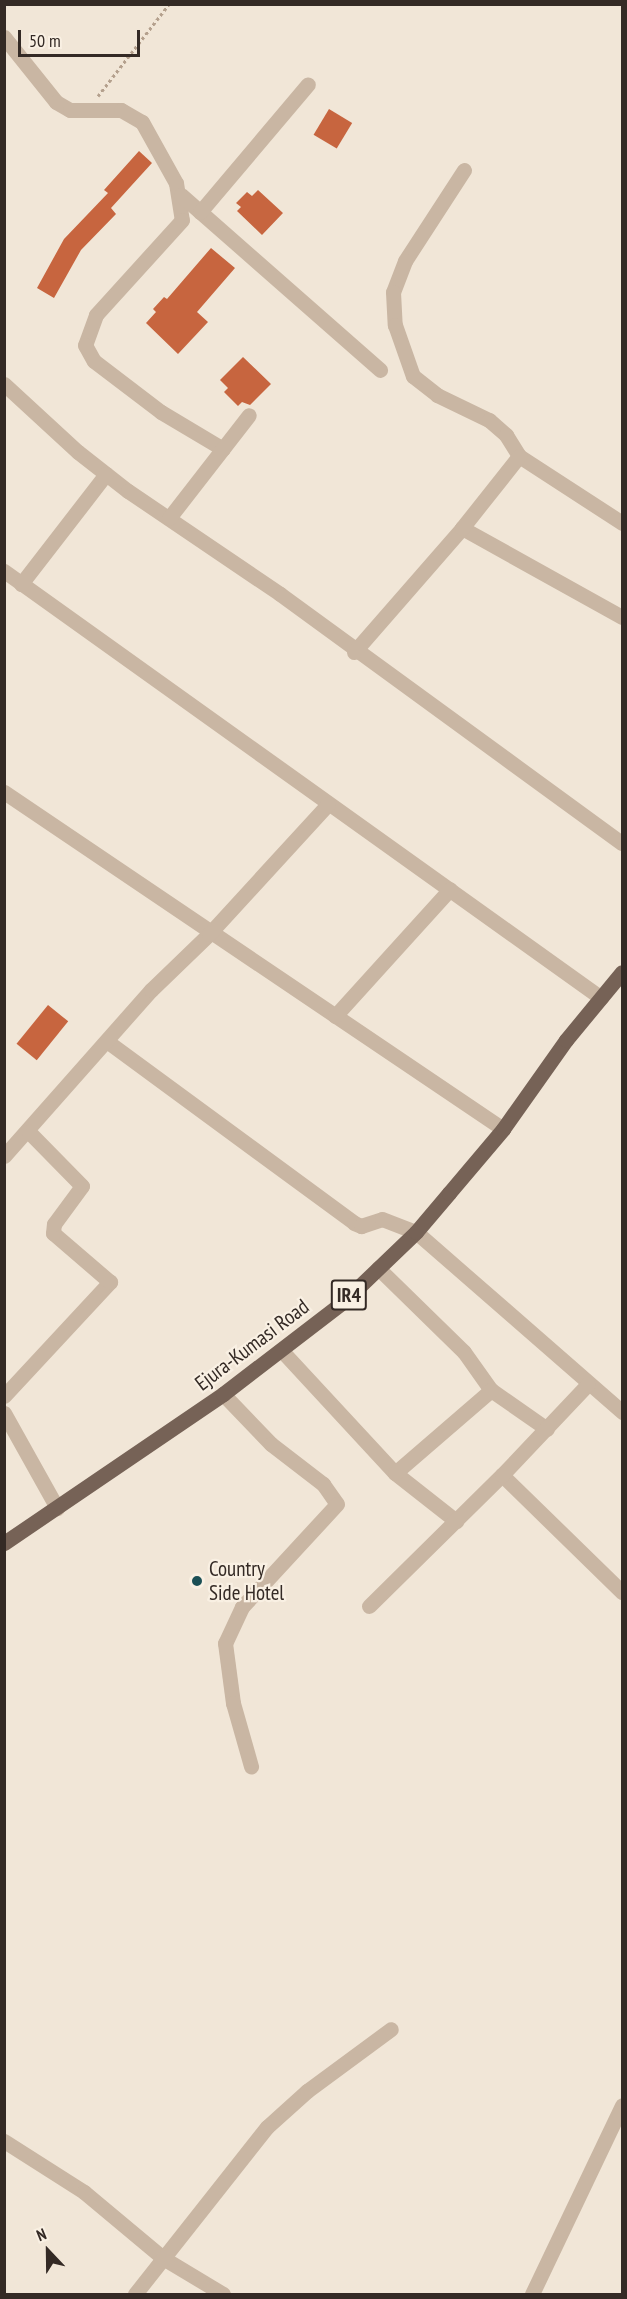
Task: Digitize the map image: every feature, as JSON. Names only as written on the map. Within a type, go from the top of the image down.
[{"type":"main road","name":"Ejura-Kumasi Road","points":[[4,1543],[223,1394],[282,1351],[378,1268],[416,1232],[503,1129],[622,972]]},
{"type":"street","points":[[4,37],[56,102],[70,110],[86,111],[105,107],[121,110],[142,122],[181,195],[380,370]]},
{"type":"street","points":[[200,212],[308,84]]},
{"type":"street","points":[[464,170],[405,261],[393,292],[395,325],[413,376],[437,394],[489,420],[506,435],[519,456],[622,523]]},
{"type":"street","points":[[181,195],[182,220],[173,233],[96,315],[85,345],[94,361],[161,412],[223,449]]},
{"type":"street","points":[[4,384],[106,474],[280,594],[354,652],[622,843]]},
{"type":"street","points":[[169,518],[249,415]]},
{"type":"street","points":[[354,652],[462,528],[519,456]]},
{"type":"street","points":[[106,474],[10,578],[601,998]]},
{"type":"street","points":[[462,528],[622,617]]},
{"type":"street","points":[[4,792],[209,934],[503,1129]]},
{"type":"street","points":[[4,1156],[29,1132],[151,990],[209,934],[328,804]]},
{"type":"street","points":[[335,1016],[450,889]]},
{"type":"street","points":[[108,1042],[354,1223],[361,1226],[382,1219],[416,1232],[622,1412]]},
{"type":"street","points":[[4,1396],[110,1281],[53,1233],[54,1224],[82,1186],[29,1132]]},
{"type":"street","points":[[378,1268],[464,1353],[491,1390],[547,1429]]},
{"type":"street","points":[[282,1351],[395,1473],[456,1521]]},
{"type":"street","points":[[369,1606],[502,1475],[588,1384]]},
{"type":"street","points":[[395,1473],[491,1390]]},
{"type":"street","points":[[223,1394],[271,1444],[323,1484],[337,1504],[242,1608],[225,1643],[233,1703],[251,1766]]},
{"type":"street","points":[[4,1413],[57,1508]]},
{"type":"street","points":[[502,1475],[622,1592]]},
{"type":"street","points":[[135,2295],[267,2127],[307,2091],[391,2029]]},
{"type":"street","points":[[532,2295],[622,2105]]},
{"type":"street","points":[[4,2140],[84,2192],[163,2258],[223,2295]]},
{"type":"path","points":[[86,111],[169,4]]},
{"type":"building","points":[[329,109],[352,123],[337,149],[314,135]]},
{"type":"building","points":[[139,151],[152,163],[111,208],[116,214],[81,250],[54,298],[37,288],[64,239],[108,193],[104,190]]},
{"type":"building","points":[[258,190],[283,213],[262,235],[237,211],[241,207],[236,203],[247,192],[252,196]]},
{"type":"building","points":[[211,248],[235,268],[197,312],[208,322],[178,354],[146,323],[156,312],[153,309],[164,297],[167,299]]},
{"type":"building","points":[[243,357],[271,384],[250,405],[242,402],[238,406],[224,392],[228,388],[220,380]]},
{"type":"building","points":[[48,1005],[68,1021],[37,1060],[17,1044]]},
{"type":"place","name":"Country Side Hotel","points":[[197,1581]]}]
